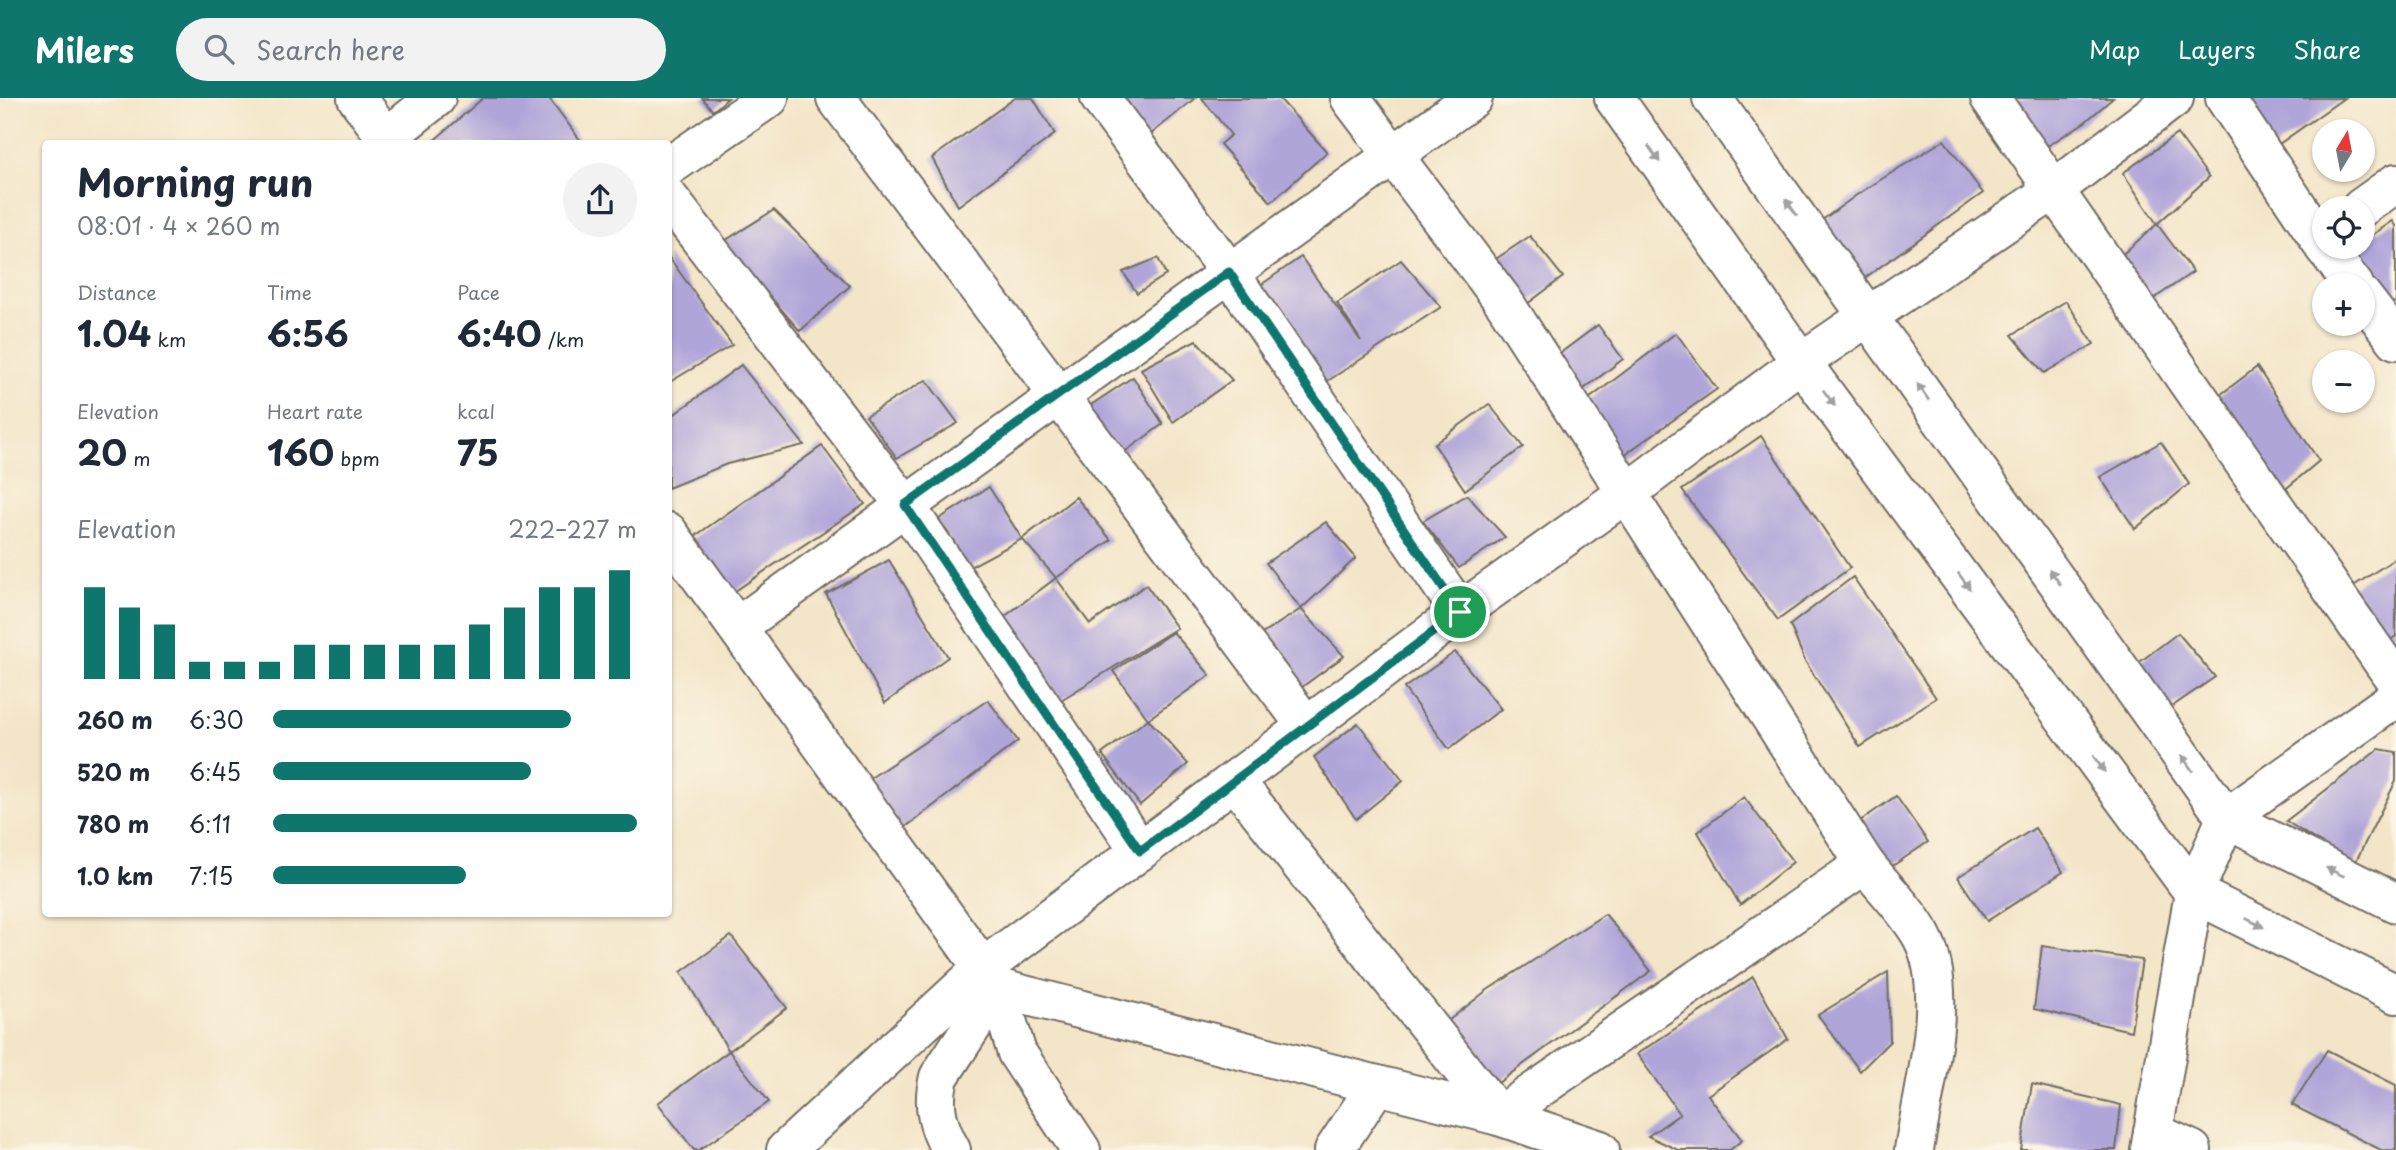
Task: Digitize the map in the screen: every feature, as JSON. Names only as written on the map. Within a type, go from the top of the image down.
[{"type":"street","points":[[357,98],[389,140],[436,98]]},
{"type":"street","points":[[672,164],[769,98]]},
{"type":"street","points":[[836,98],[1307,727]]},
{"type":"street","points":[[1100,98],[1229,272],[1460,612]]},
{"type":"street","points":[[1350,98],[1504,302],[1629,492],[1865,864],[1922,936],[1935,973],[1934,1019],[1913,1150]]},
{"type":"street","points":[[737,627],[1473,98]]},
{"type":"street","points":[[1614,98],[1801,362],[2194,892],[2396,994]]},
{"type":"street","points":[[1712,98],[2226,818],[2396,903]]},
{"type":"street","points":[[1990,98],[2396,681]]},
{"type":"street","points":[[786,1150],[1140,851],[1460,612],[1629,492],[1801,362],[2055,189],[2174,98]]},
{"type":"street","points":[[2225,98],[2312,226]]},
{"type":"street","points":[[2375,198],[2396,183]]},
{"type":"street","points":[[672,202],[905,505],[1140,851]]},
{"type":"street","points":[[2375,313],[2396,340]]},
{"type":"street","points":[[672,537],[990,978],[1017,1053],[1081,1150]]},
{"type":"street","points":[[2192,1150],[2151,1141],[2194,892],[2226,818],[2396,698]]},
{"type":"street","points":[[1235,780],[1499,1116]]},
{"type":"street","points":[[1499,1116],[1865,864]]},
{"type":"street","points":[[990,978],[1499,1116],[1577,1146]]},
{"type":"street","points":[[951,1150],[936,1116],[937,1085],[990,978]]},
{"type":"street","points":[[1334,1150],[1377,1085]]},
{"type":"building","points":[[483,98],[549,98],[580,140],[435,140]]},
{"type":"building","points":[[702,98],[728,98],[713,111]]},
{"type":"building","points":[[1015,98],[1033,98],[1055,134],[958,206],[932,158]]},
{"type":"building","points":[[1111,98],[1195,98],[1145,139]]},
{"type":"building","points":[[1202,98],[1279,98],[1327,152],[1271,202],[1220,144],[1231,135]]},
{"type":"building","points":[[1995,98],[2113,98],[2085,122],[2035,154]]},
{"type":"building","points":[[2242,98],[2344,98],[2312,119],[2272,149]]},
{"type":"building","points":[[2177,134],[2209,177],[2157,224],[2123,173]]},
{"type":"building","points":[[1944,140],[1983,193],[1852,287],[1814,226],[1858,194]]},
{"type":"building","points":[[774,210],[850,286],[800,331],[723,242]]},
{"type":"building","points":[[2393,221],[2396,226],[2396,301],[2390,305],[2375,285],[2375,273],[2366,273],[2355,259],[2375,259],[2375,233]]},
{"type":"building","points":[[2157,224],[2193,272],[2146,304],[2116,260]]},
{"type":"building","points":[[1530,236],[1563,277],[1519,310],[1487,265]]},
{"type":"building","points":[[1301,257],[1361,341],[1337,303],[1401,260],[1441,307],[1323,384],[1255,289]]},
{"type":"building","points":[[1158,258],[1166,275],[1137,293],[1123,272]]},
{"type":"building","points":[[672,262],[732,345],[672,381]]},
{"type":"building","points":[[2066,301],[2094,344],[2044,373],[2012,335]]},
{"type":"building","points":[[1598,325],[1623,359],[1581,391],[1555,357]]},
{"type":"building","points":[[1676,333],[1717,389],[1614,462],[1577,408]]},
{"type":"building","points":[[1196,340],[1232,380],[1173,422],[1141,369]]},
{"type":"building","points":[[741,365],[804,445],[727,464],[672,486],[672,416]]},
{"type":"building","points":[[2257,367],[2319,461],[2276,497],[2212,401]]},
{"type":"building","points":[[1133,377],[1163,424],[1119,456],[1082,411]]},
{"type":"building","points":[[926,380],[958,423],[897,458],[866,416]]},
{"type":"building","points":[[1489,404],[1523,447],[1465,490],[1434,444]]},
{"type":"building","points":[[1761,436],[1850,568],[1778,620],[1682,490]]},
{"type":"building","points":[[2161,442],[2189,484],[2135,529],[2100,477]]},
{"type":"building","points":[[822,446],[865,504],[729,595],[691,539]]},
{"type":"building","points":[[989,487],[1022,539],[968,568],[936,521]]},
{"type":"building","points":[[1467,495],[1505,537],[1459,568],[1423,521]]},
{"type":"building","points":[[1076,497],[1111,540],[1056,578],[1022,539]]},
{"type":"building","points":[[1326,522],[1356,558],[1301,609],[1266,563]]},
{"type":"building","points":[[2396,558],[2396,636],[2381,647],[2346,591]]},
{"type":"building","points":[[889,560],[948,657],[885,703],[826,594]]},
{"type":"building","points":[[1853,577],[1936,698],[1860,747],[1805,661],[1790,625]]},
{"type":"building","points":[[1056,578],[1090,624],[1146,585],[1177,628],[1061,700],[1004,617]]},
{"type":"building","points":[[1301,609],[1344,656],[1291,695],[1251,641]]},
{"type":"building","points":[[1173,632],[1210,675],[1148,719],[1113,671]]},
{"type":"building","points":[[2178,633],[2215,677],[2161,714],[2133,667]]},
{"type":"building","points":[[1455,652],[1501,709],[1449,749],[1404,688]]},
{"type":"building","points":[[988,700],[1018,741],[903,829],[869,779]]},
{"type":"building","points":[[1148,719],[1188,764],[1140,805],[1102,754]]},
{"type":"building","points":[[1358,723],[1403,781],[1356,819],[1314,757]]},
{"type":"building","points":[[2379,749],[2396,752],[2396,781],[2354,865],[2286,821]]},
{"type":"building","points":[[1896,796],[1928,842],[1888,869],[1856,824]]},
{"type":"building","points":[[1744,797],[1793,862],[1740,905],[1698,832]]},
{"type":"building","points":[[2035,828],[2063,872],[1987,921],[1958,877]]},
{"type":"building","points":[[1605,914],[1651,971],[1487,1091],[1439,1028],[1486,991]]},
{"type":"building","points":[[731,936],[787,1008],[729,1051],[681,972]]},
{"type":"building","points":[[2042,946],[2142,960],[2131,1031],[2034,1009]]},
{"type":"building","points":[[1888,972],[1890,1041],[1860,1071],[1818,1015]]},
{"type":"building","points":[[1753,977],[1788,1039],[1708,1095],[1742,1140],[1730,1150],[1678,1150],[1648,1136],[1680,1114],[1637,1054]]},
{"type":"building","points":[[2327,1050],[2396,1085],[2396,1150],[2381,1150],[2292,1105]]},
{"type":"building","points":[[729,1051],[769,1102],[699,1150],[694,1150],[658,1103]]},
{"type":"building","points":[[2032,1084],[2121,1105],[2116,1150],[2021,1150]]},
{"type":"route","points":[[1229,272],[1460,612],[1140,851],[905,505],[1229,272]]}]
